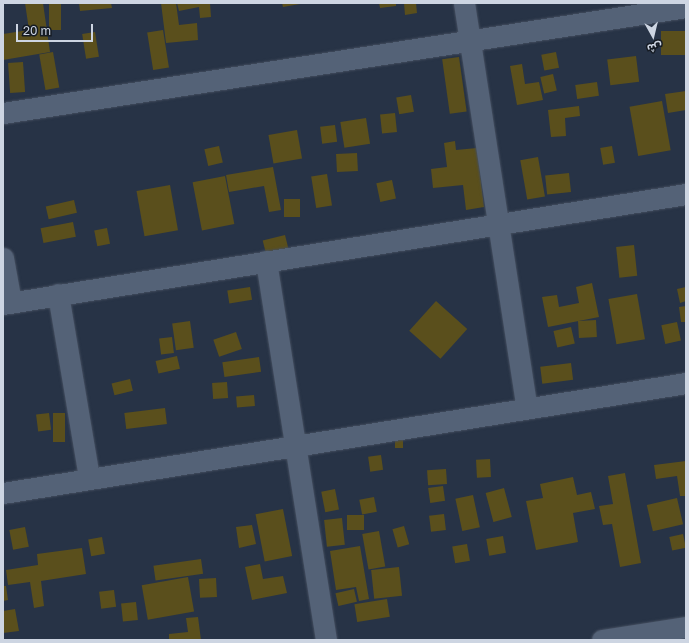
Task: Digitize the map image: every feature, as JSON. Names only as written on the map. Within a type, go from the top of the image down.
[{"type":"street","points":[[464,3],[468,39],[499,224],[527,408]]},
{"type":"street","points":[[3,113],[468,39],[686,8]]},
{"type":"street","points":[[3,258],[7,303],[686,194]]},
{"type":"street","points":[[266,261],[326,640]]},
{"type":"street","points":[[58,294],[89,478]]},
{"type":"street","points":[[3,493],[686,383]]},
{"type":"street","points":[[602,640],[686,627]]},
{"type":"building","points":[[25,3],[43,3],[50,52],[3,60],[3,34],[29,30]]},
{"type":"building","points":[[49,3],[61,3],[61,30],[49,30]]},
{"type":"building","points":[[79,3],[111,3],[112,8],[80,11]]},
{"type":"building","points":[[161,3],[176,3],[179,25],[197,23],[198,40],[166,43]]},
{"type":"building","points":[[177,3],[210,3],[211,17],[200,18],[199,7],[179,11]]},
{"type":"building","points":[[282,3],[300,3],[300,4],[283,7]]},
{"type":"building","points":[[379,3],[396,3],[396,6],[380,8]]},
{"type":"building","points":[[404,3],[416,3],[417,13],[405,15]]},
{"type":"building","points":[[163,30],[169,68],[153,70],[147,33]]},
{"type":"building","points":[[661,31],[686,31],[686,55],[661,55]]},
{"type":"building","points":[[95,32],[99,57],[86,59],[82,34]]},
{"type":"building","points":[[53,52],[59,87],[45,90],[39,54]]},
{"type":"building","points":[[556,52],[559,68],[544,71],[541,55]]},
{"type":"building","points":[[636,56],[639,82],[610,85],[607,60]]},
{"type":"building","points":[[459,57],[467,111],[450,114],[442,59]]},
{"type":"building","points":[[23,62],[25,92],[10,93],[8,63]]},
{"type":"building","points":[[522,64],[525,84],[539,82],[543,100],[517,105],[510,66]]},
{"type":"building","points":[[553,74],[557,91],[544,93],[540,77]]},
{"type":"building","points":[[597,82],[599,96],[577,99],[575,85]]},
{"type":"building","points":[[686,91],[686,110],[668,113],[665,94]]},
{"type":"building","points":[[411,95],[414,112],[399,114],[396,98]]},
{"type":"building","points":[[662,101],[671,150],[638,156],[630,107]]},
{"type":"building","points":[[579,106],[580,116],[565,118],[566,136],[551,137],[548,110]]},
{"type":"building","points":[[395,113],[397,132],[382,133],[380,115]]},
{"type":"building","points":[[366,118],[370,144],[344,148],[340,122]]},
{"type":"building","points":[[335,125],[337,142],[322,144],[320,127]]},
{"type":"building","points":[[297,130],[302,159],[273,164],[268,135]]},
{"type":"building","points":[[455,141],[456,150],[477,148],[484,207],[466,210],[463,185],[433,188],[431,169],[447,167],[444,143]]},
{"type":"building","points":[[219,146],[223,163],[208,166],[204,149]]},
{"type":"building","points":[[612,146],[615,163],[603,165],[600,148]]},
{"type":"building","points":[[357,153],[358,171],[337,172],[336,154]]},
{"type":"building","points":[[538,157],[545,196],[527,200],[520,160]]},
{"type":"building","points":[[273,167],[281,210],[269,212],[264,186],[229,192],[226,175]]},
{"type":"building","points":[[569,173],[571,192],[547,194],[545,176]]},
{"type":"building","points":[[327,174],[332,206],[316,208],[311,177]]},
{"type":"building","points":[[225,176],[234,224],[202,230],[193,182]]},
{"type":"building","points":[[392,180],[396,199],[380,202],[376,183]]},
{"type":"building","points":[[170,185],[178,230],[145,236],[137,191]]},
{"type":"building","points":[[284,199],[300,199],[300,217],[284,217]]},
{"type":"building","points":[[74,200],[77,213],[49,219],[46,207]]},
{"type":"building","points":[[73,222],[76,237],[43,243],[41,228]]},
{"type":"building","points":[[107,228],[110,244],[97,246],[94,230]]},
{"type":"building","points":[[285,235],[289,251],[267,256],[263,241]]},
{"type":"building","points":[[634,245],[637,276],[619,278],[616,247]]},
{"type":"building","points":[[592,283],[599,317],[548,327],[542,297],[557,295],[559,307],[579,303],[576,287]]},
{"type":"building","points":[[250,287],[252,300],[229,303],[227,291]]},
{"type":"building","points":[[686,287],[686,301],[680,303],[677,289]]},
{"type":"building","points":[[637,294],[645,339],[616,344],[608,299]]},
{"type":"building","points":[[436,301],[467,329],[440,359],[409,331]]},
{"type":"building","points":[[686,306],[686,322],[681,322],[679,307]]},
{"type":"building","points":[[596,320],[597,337],[579,338],[578,321]]},
{"type":"building","points":[[190,321],[194,348],[176,350],[172,324]]},
{"type":"building","points":[[677,322],[681,341],[665,344],[661,325]]},
{"type":"building","points":[[571,327],[575,344],[557,348],[553,331]]},
{"type":"building","points":[[236,332],[242,349],[219,357],[213,340]]},
{"type":"building","points":[[172,337],[174,353],[161,354],[159,339]]},
{"type":"building","points":[[177,356],[180,369],[158,374],[156,361]]},
{"type":"building","points":[[259,357],[261,372],[224,377],[222,362]]},
{"type":"building","points":[[571,363],[573,380],[542,384],[540,367]]},
{"type":"building","points":[[130,379],[133,391],[114,395],[112,384]]},
{"type":"building","points":[[227,382],[228,398],[213,399],[212,383]]},
{"type":"building","points":[[254,395],[255,406],[237,408],[236,397]]},
{"type":"building","points":[[165,408],[167,424],[126,429],[124,413]]},
{"type":"building","points":[[49,413],[51,430],[38,431],[36,415]]},
{"type":"building","points":[[53,413],[65,413],[65,442],[53,442]]},
{"type":"building","points":[[395,429],[403,429],[403,448],[395,448]]},
{"type":"building","points":[[381,455],[383,470],[370,472],[368,457]]},
{"type":"building","points":[[490,459],[491,477],[477,478],[476,460]]},
{"type":"building","points":[[686,461],[686,496],[680,496],[677,476],[656,479],[654,465]]},
{"type":"building","points":[[446,469],[447,484],[428,485],[427,470]]},
{"type":"building","points":[[625,473],[641,563],[620,567],[612,524],[603,525],[599,506],[613,504],[608,476]]},
{"type":"building","points":[[573,477],[577,495],[591,492],[595,509],[573,513],[578,542],[536,550],[526,501],[543,498],[540,484]]},
{"type":"building","points":[[443,486],[445,501],[430,503],[428,488]]},
{"type":"building","points":[[504,488],[512,517],[493,522],[486,493]]},
{"type":"building","points":[[335,489],[339,510],[325,512],[321,492]]},
{"type":"building","points":[[473,495],[480,527],[462,531],[455,499]]},
{"type":"building","points":[[374,497],[377,512],[362,515],[359,500]]},
{"type":"building","points":[[677,498],[683,524],[653,531],[647,505]]},
{"type":"building","points":[[283,509],[292,556],[265,561],[256,514]]},
{"type":"building","points":[[444,514],[446,530],[431,532],[429,516]]},
{"type":"building","points":[[347,515],[364,515],[364,530],[347,530]]},
{"type":"building","points":[[342,518],[345,545],[327,547],[324,520]]},
{"type":"building","points":[[252,525],[256,544],[239,548],[236,527]]},
{"type":"building","points":[[404,526],[409,544],[398,548],[392,529]]},
{"type":"building","points":[[25,527],[29,547],[13,550],[9,530]]},
{"type":"building","points":[[379,531],[385,566],[369,569],[362,534]]},
{"type":"building","points":[[683,534],[686,548],[672,551],[669,537]]},
{"type":"building","points":[[503,536],[506,553],[489,556],[486,539]]},
{"type":"building","points":[[102,537],[105,554],[91,556],[88,539]]},
{"type":"building","points":[[467,544],[470,561],[455,563],[452,547]]},
{"type":"building","points":[[360,546],[369,599],[359,601],[356,587],[336,590],[330,551]]},
{"type":"building","points":[[82,548],[86,574],[41,581],[44,606],[34,608],[30,582],[8,585],[6,570],[38,565],[37,554]]},
{"type":"building","points":[[201,559],[203,574],[156,581],[153,566]]},
{"type":"building","points":[[260,564],[263,579],[283,576],[287,593],[252,600],[245,567]]},
{"type":"building","points":[[399,567],[402,596],[374,599],[371,570]]},
{"type":"building","points":[[188,577],[194,611],[148,620],[142,585]]},
{"type":"building","points":[[216,578],[217,597],[200,598],[199,579]]},
{"type":"building","points":[[3,586],[6,586],[8,600],[3,601]]},
{"type":"building","points":[[354,589],[357,602],[338,606],[335,593]]},
{"type":"building","points":[[114,590],[116,607],[101,609],[99,592]]},
{"type":"building","points":[[387,599],[390,617],[357,622],[354,604]]},
{"type":"building","points":[[136,602],[138,620],[123,621],[121,604]]},
{"type":"building","points":[[15,609],[19,631],[3,633],[3,611]]},
{"type":"building","points":[[198,617],[201,640],[169,640],[169,634],[188,632],[186,618]]}]
